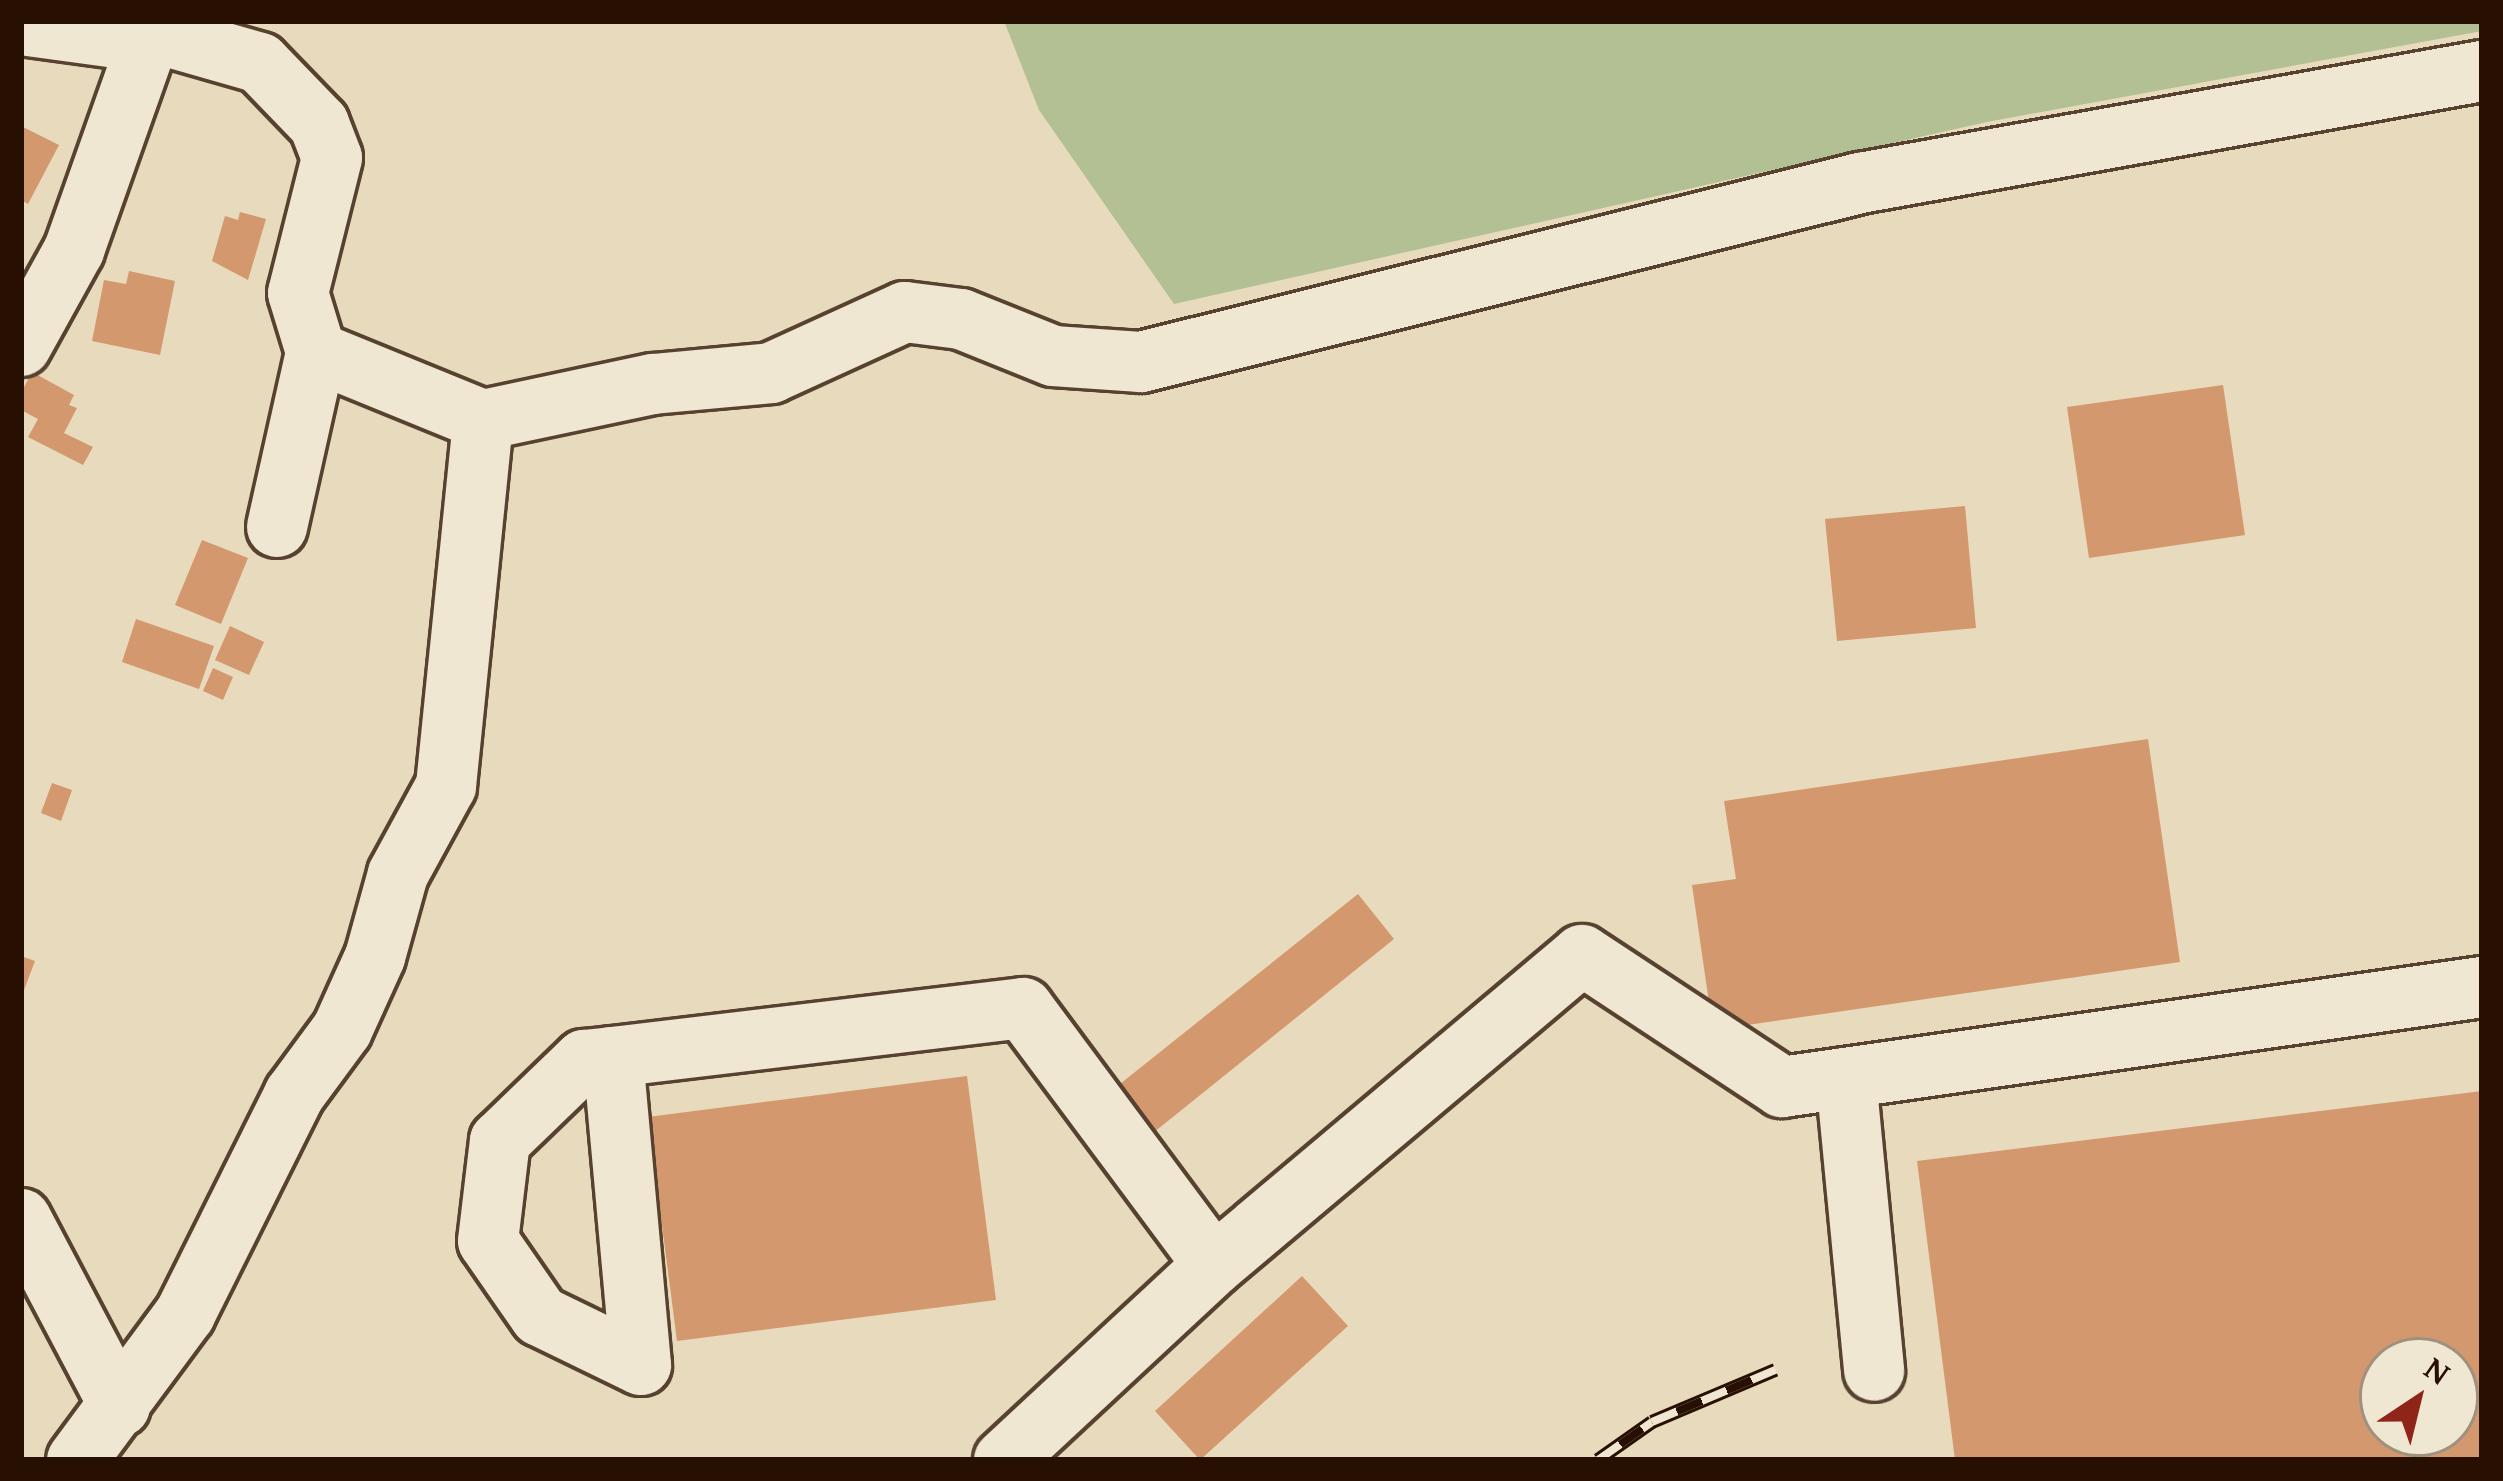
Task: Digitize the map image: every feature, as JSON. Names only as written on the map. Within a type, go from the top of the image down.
[{"type":"street","points":[[21,25],[124,39],[155,27],[260,63],[319,124],[332,158],[298,293],[316,352],[277,527]]},
{"type":"street","points":[[21,346],[74,250],[155,27]]},
{"type":"street","points":[[316,352],[483,420],[653,384],[771,373],[905,312],[961,319],[1052,356],[1141,362],[1860,183],[2482,71]]},
{"type":"street","points":[[77,1460],[185,1314],[294,1095],[342,1030],[375,957],[398,874],[446,787],[483,420]]},
{"type":"street","points":[[1004,1460],[1214,1265],[1582,955],[1783,1087],[2482,987]]},
{"type":"street","points":[[614,1057],[641,1365],[540,1316],[488,1241],[500,1141],[584,1060],[1023,1008],[1214,1265]]},
{"type":"street","points":[[1846,1078],[1874,1371]]},
{"type":"street","points":[[21,1219],[120,1407]]},
{"type":"green space","points":[[1004,21],[2482,21],[2482,31],[1987,122],[1174,304],[1039,110]]},
{"type":"building","points":[[21,126],[59,145],[28,204],[21,200]]},
{"type":"building","points":[[240,212],[266,219],[248,280],[212,261],[225,216],[238,220]]},
{"type":"building","points":[[129,271],[175,281],[160,355],[92,341],[104,280],[126,284]]},
{"type":"building","points":[[32,372],[74,395],[69,405],[77,408],[64,433],[93,447],[83,465],[28,437],[38,419],[21,410],[21,393]]},
{"type":"building","points":[[2223,385],[2245,535],[2089,558],[2067,407]]},
{"type":"building","points":[[1965,506],[1976,628],[1837,641],[1825,519]]},
{"type":"building","points":[[202,540],[248,558],[221,624],[175,605]]},
{"type":"building","points":[[136,619],[214,646],[199,689],[122,662]]},
{"type":"building","points":[[230,626],[264,642],[249,675],[215,660]]},
{"type":"building","points":[[213,668],[233,677],[223,700],[203,691]]},
{"type":"building","points":[[2148,739],[2180,962],[1713,1030],[1692,885],[1736,879],[1724,801]]},
{"type":"building","points":[[52,783],[72,790],[61,821],[41,813]]},
{"type":"building","points":[[1358,894],[1394,939],[1148,1137],[1110,1092]]},
{"type":"building","points":[[21,956],[35,961],[21,998]]},
{"type":"building","points":[[967,1076],[996,1300],[677,1341],[648,1117]]},
{"type":"building","points":[[2482,1091],[2482,1460],[1955,1460],[1917,1161]]},
{"type":"building","points":[[1302,1276],[1348,1326],[1200,1460],[1155,1411]]},
{"type":"railway","points":[[1598,1460],[1652,1422],[1775,1370]]}]
